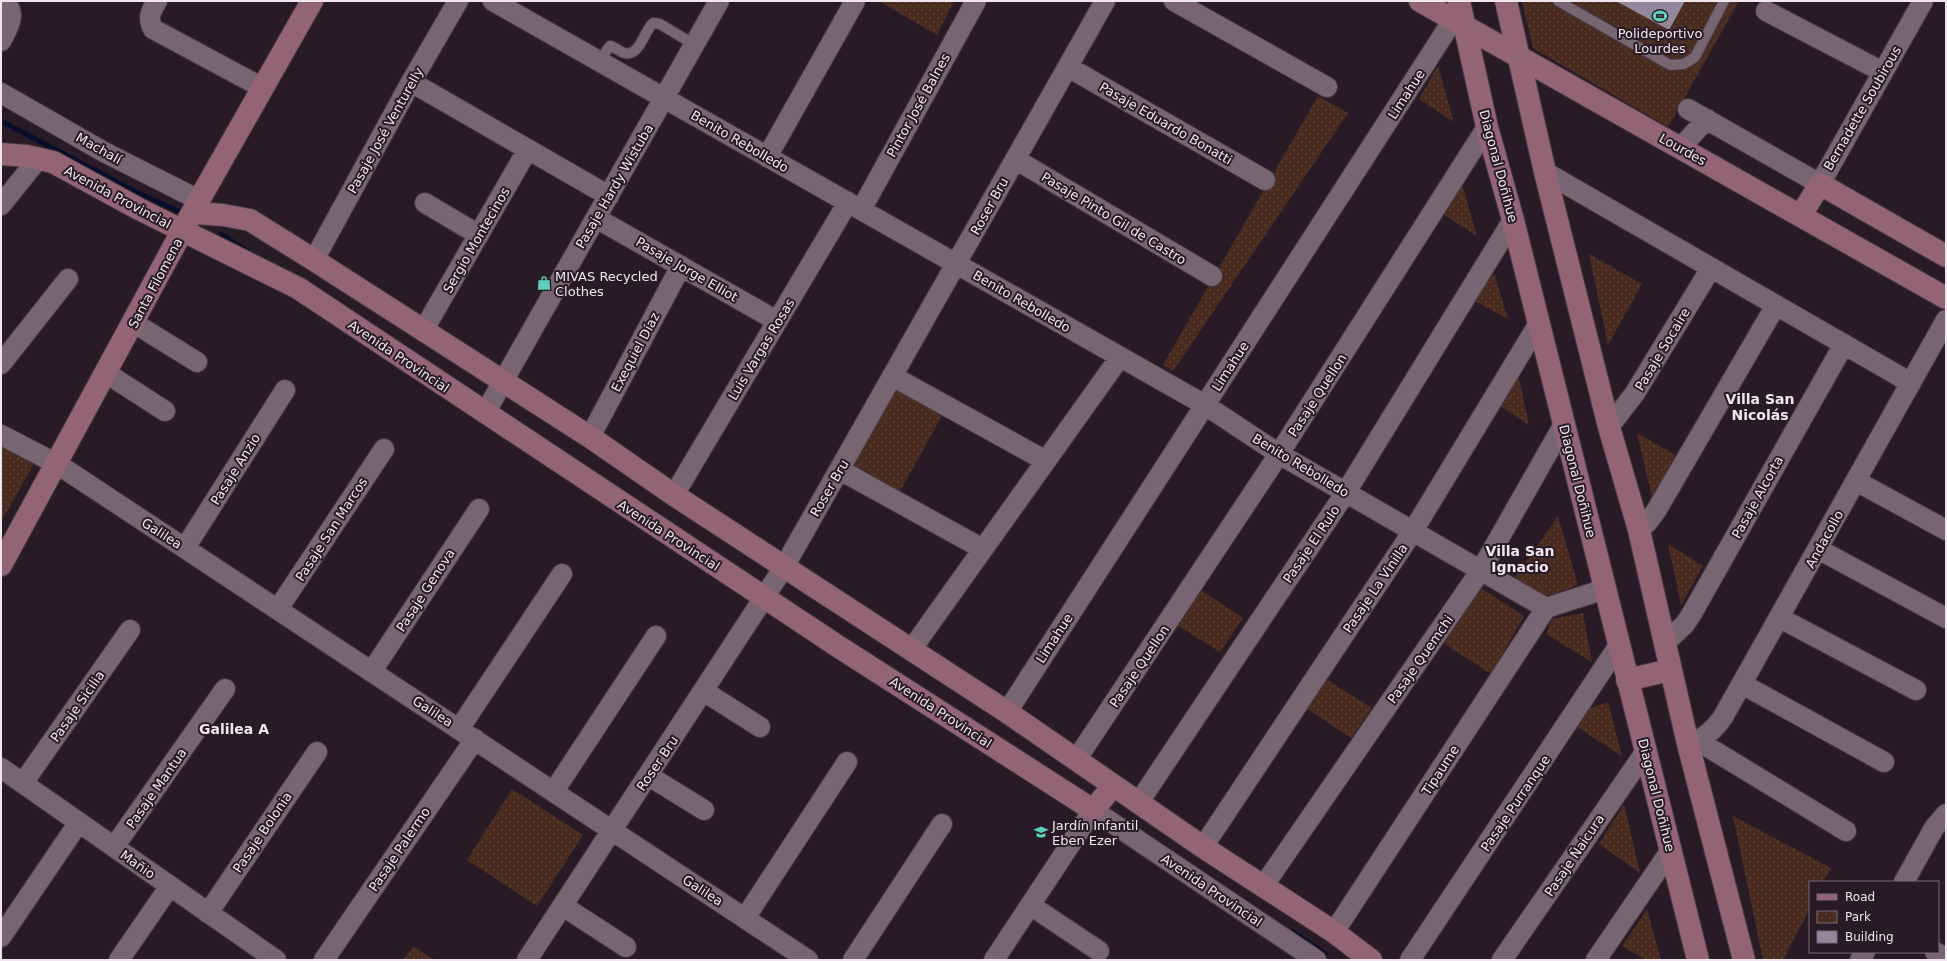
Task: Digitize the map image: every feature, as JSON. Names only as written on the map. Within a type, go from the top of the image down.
[{"type":"street","points":[[1,41],[12,21],[11,12],[2,1]]},
{"type":"street","points":[[157,1],[150,14],[149,22],[153,29],[264,88]]},
{"type":"street","name":"Santa Filomena","points":[[1,566],[192,215],[312,1]]},
{"type":"street","name":"Pasaje José Venturelly","points":[[314,260],[411,82],[458,1]]},
{"type":"street","name":"Benito Rebolledo","points":[[493,1],[1205,405],[1279,454],[1546,608]]},
{"type":"street","name":"Pasaje Hardy Wistuba","points":[[485,413],[719,1]]},
{"type":"street","points":[[768,157],[855,1]]},
{"type":"street","name":"Pintor José Balnes","points":[[854,206],[976,1]]},
{"type":"street","name":"Roser Bru","points":[[527,960],[766,598],[1105,1]]},
{"type":"street","points":[[1174,1],[1327,87]]},
{"type":"street","name":"Lourdes","points":[[1420,1],[1459,16],[1520,58],[1946,298]]},
{"type":"street","points":[[1506,1],[1545,172],[1609,427],[1639,530],[1670,670],[1693,743],[1744,960]]},
{"type":"street","name":"Bernadette Soubirous","points":[[1801,216],[1923,1]]},
{"type":"street","points":[[1766,11],[1883,72]]},
{"type":"street","name":"Diagonal Doñihue","points":[[1459,16],[1539,323],[1627,680],[1646,751],[1695,958]]},
{"type":"street","name":"Limahue","points":[[1007,712],[1459,16]]},
{"type":"street","name":"Pasaje Eduardo Bonatti","points":[[1068,67],[1265,180]]},
{"type":"street","points":[[411,82],[609,196]]},
{"type":"street","name":"Machalí","points":[[1,93],[104,152],[192,215]]},
{"type":"street","points":[[1688,109],[1946,256]]},
{"type":"street","points":[[1680,148],[1707,119]]},
{"type":"street","name":"Pasaje Quellon","points":[[1076,760],[1279,454],[1488,127]]},
{"type":"street","name":"Sergio Montecinos","points":[[423,332],[528,149]]},
{"type":"street","name":"Avenida Provincial","points":[[1,154],[53,162],[139,209],[192,215],[223,215],[250,220],[314,260],[423,332],[590,437],[674,495],[1007,712],[1203,847],[1264,885],[1334,932],[1364,959]]},
{"type":"street","points":[[1,205],[38,159]]},
{"type":"street","name":"Pasaje Pinto Gil de Castro","points":[[1016,159],[1212,276]]},
{"type":"street","points":[[1545,172],[1910,383]]},
{"type":"street","points":[[425,203],[479,235]]},
{"type":"street","name":"Luis Vargas Rosas","points":[[674,495],[777,321],[854,206]]},
{"type":"street","name":"Avenida Provincial","points":[[192,215],[485,413],[766,598],[1093,810],[1316,960]]},
{"type":"street","name":"Pasaje Jorge Elliot","points":[[596,218],[777,321]]},
{"type":"street","name":"Pasaje El Rulo","points":[[1139,802],[1346,492],[1513,220]]},
{"type":"street","name":"Exequiel Díaz","points":[[590,437],[681,266]]},
{"type":"street","name":"Pasaje Socaire","points":[[1609,427],[1635,393],[1711,268]]},
{"type":"street","points":[[1,364],[68,279]]},
{"type":"street","points":[[1639,530],[1639,528],[1647,523],[1656,511],[1776,305]]},
{"type":"street","name":"Andacollo","points":[[1693,743],[1717,726],[1780,618],[1946,320]]},
{"type":"street","points":[[134,323],[197,362]]},
{"type":"street","name":"Pasaje La Vinilla","points":[[1203,847],[1413,531],[1539,323]]},
{"type":"street","name":"Pasaje Alcorta","points":[[1664,644],[1685,624],[1691,615],[1844,344]]},
{"type":"street","points":[[911,650],[1120,357]]},
{"type":"street","points":[[106,373],[165,411]]},
{"type":"street","points":[[892,376],[1046,461]]},
{"type":"street","name":"Pasaje Anzio","points":[[185,548],[285,390]]},
{"type":"street","name":"Pasaje Quemchi","points":[[1264,885],[1481,570],[1564,424]]},
{"type":"street","name":"Galilea","points":[[1,435],[57,464],[808,960]]},
{"type":"street","name":"Pasaje San Marcos","points":[[278,609],[384,449]]},
{"type":"street","points":[[840,470],[983,549]]},
{"type":"street","points":[[1856,481],[1946,530]]},
{"type":"street","name":"Pasaje Genova","points":[[372,671],[479,509]]},
{"type":"street","points":[[1818,549],[1946,618]]},
{"type":"street","name":"Pasaje Palermo","points":[[324,960],[467,734],[562,574]]},
{"type":"street","points":[[1546,608],[1605,589]]},
{"type":"street","name":"Tipaume","points":[[1334,932],[1546,608]]},
{"type":"street","points":[[1780,618],[1916,690]]},
{"type":"street","name":"Pasaje Sicilia","points":[[23,783],[130,630]]},
{"type":"street","points":[[554,791],[656,636]]},
{"type":"street","name":"Pasaje Purranque","points":[[1410,960],[1619,645]]},
{"type":"street","points":[[1627,680],[1670,670]]},
{"type":"street","points":[[1742,684],[1884,762]]},
{"type":"street","name":"Pasaje Mantua","points":[[114,847],[225,689]]},
{"type":"street","points":[[705,692],[760,727]]},
{"type":"street","points":[[1693,743],[1846,831]]},
{"type":"street","name":"Pasaje Ñaicura","points":[[1502,960],[1646,751]]},
{"type":"street","name":"Pasaje Bolonia","points":[[208,912],[317,752]]},
{"type":"street","points":[[745,918],[847,762]]},
{"type":"street","name":"Mañio","points":[[1,768],[208,912],[266,957]]},
{"type":"street","points":[[649,776],[704,810]]},
{"type":"street","points":[[999,958],[1030,905],[1093,810],[1113,786]]},
{"type":"street","points":[[1,937],[79,822]]},
{"type":"street","points":[[853,960],[942,824]]},
{"type":"street","points":[[1905,881],[1942,826]]},
{"type":"street","points":[[1596,960],[1670,850]]},
{"type":"street","points":[[119,960],[170,886]]},
{"type":"street","points":[[1030,905],[1099,951]]},
{"type":"street","points":[[563,906],[626,947]]},
{"type":"street","points":[[1937,953],[1946,958]]},
{"type":"lane","points":[[1558,1],[1670,65],[1684,64],[1695,57],[1724,1]]},
{"type":"lane","points":[[599,61],[610,46],[623,53],[630,53],[636,50],[651,24],[656,22],[694,44]]},
{"type":"green space","points":[[879,1],[954,1],[937,35]]},
{"type":"green space","points":[[1522,1],[1739,1],[1668,127],[1533,48]]},
{"type":"green space","points":[[1438,66],[1454,122],[1419,99]]},
{"type":"green space","points":[[1318,96],[1348,113],[1173,371],[1163,365]]},
{"type":"green space","points":[[1459,174],[1477,236],[1438,211]]},
{"type":"green space","points":[[1589,254],[1642,284],[1608,345]]},
{"type":"green space","points":[[1492,267],[1508,319],[1473,300]]},
{"type":"green space","points":[[1517,369],[1529,425],[1497,404]]},
{"type":"green space","points":[[895,386],[943,414],[899,493],[851,469]]},
{"type":"green space","points":[[1637,433],[1675,455],[1653,502]]},
{"type":"green space","points":[[1,442],[36,460],[1,522]]},
{"type":"green space","points":[[1558,516],[1578,585],[1541,599],[1515,578]]},
{"type":"green space","points":[[1668,544],[1703,566],[1681,605]]},
{"type":"green space","points":[[1473,583],[1524,616],[1491,674],[1440,641]]},
{"type":"green space","points":[[1193,585],[1243,618],[1220,652],[1171,621]]},
{"type":"green space","points":[[1583,613],[1592,662],[1546,634],[1552,619]]},
{"type":"green space","points":[[1322,677],[1372,708],[1351,738],[1303,706]]},
{"type":"green space","points":[[1608,702],[1622,756],[1577,727],[1588,709]]},
{"type":"green space","points":[[512,789],[583,835],[537,906],[467,860]]},
{"type":"green space","points":[[1624,804],[1640,873],[1599,844]]},
{"type":"green space","points":[[1733,816],[1831,868],[1824,881],[1809,881],[1809,910],[1783,960],[1763,960]]},
{"type":"green space","points":[[1647,909],[1661,960],[1646,960],[1622,946]]},
{"type":"green space","points":[[413,946],[434,960],[403,960]]},
{"type":"building","name":"Polideportivo Lourdes","points":[[1616,1],[1685,1],[1669,30]]},
{"type":"waterway","points":[[5,123],[140,194],[183,213]]},
{"type":"waterway","points":[[221,234],[248,252]]},
{"type":"waterway","points":[[1293,932],[1325,954]]},
{"type":"place","name":"Polideportivo Lourdes","points":[[1660,16]]},
{"type":"place","name":"MIVAS Recycled Clothes","points":[[544,283]]},
{"type":"place","name":"Jardín Infantil Eben Ezer","points":[[1041,832]]},
{"type":"district","name":"Villa San Nicolás","points":[[1760,408]]},
{"type":"district","name":"Villa San Ignacio","points":[[1520,560]]},
{"type":"district","name":"Galilea A","points":[[234,729]]}]
